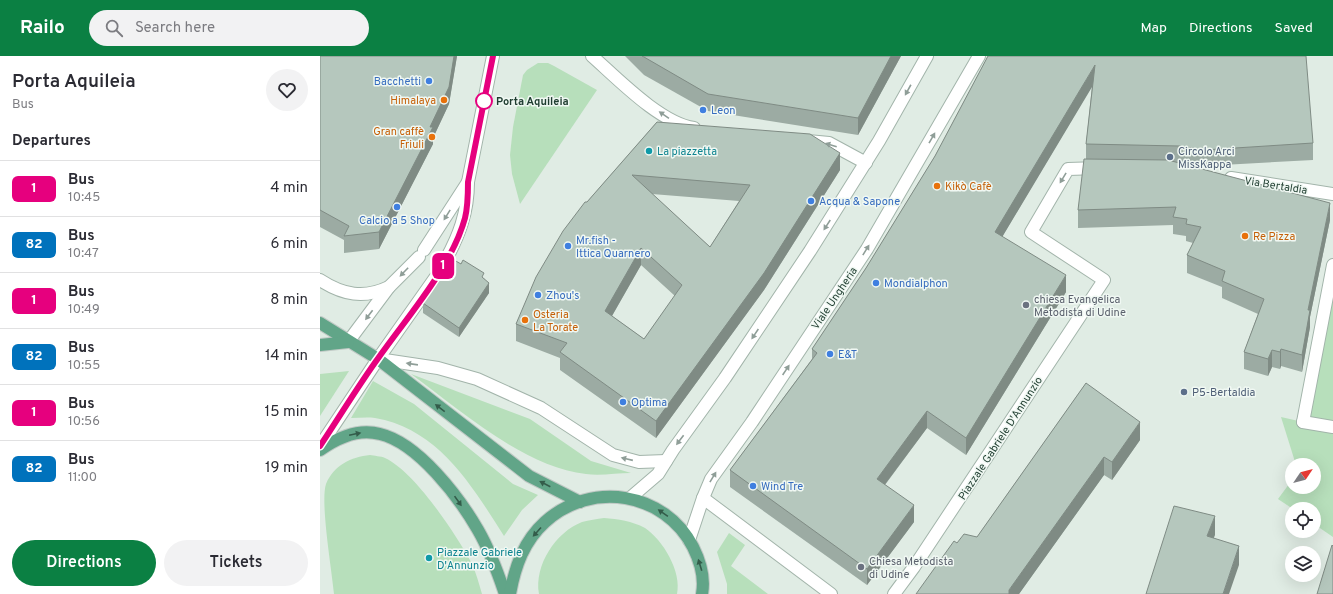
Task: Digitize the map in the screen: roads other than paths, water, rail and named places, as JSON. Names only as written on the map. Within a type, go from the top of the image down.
[{"type":"main road","points":[[320,323],[348,342],[378,359],[529,476],[580,502]]},
{"type":"main road","points":[[320,345],[348,342]]},
{"type":"main road","points":[[320,450],[333,441],[364,432],[380,433],[394,439],[430,465],[445,482],[478,530],[506,594]]},
{"type":"main road","points":[[510,594],[514,573],[520,558],[532,537],[546,521],[580,502],[602,496],[630,498],[647,504],[663,512],[680,526],[689,540],[702,570],[702,594]]},
{"type":"street","points":[[320,446],[442,267],[457,241],[465,217],[468,199],[468,182],[493,56]]},
{"type":"street","points":[[592,56],[641,99],[669,118],[687,127],[705,130]]},
{"type":"street","points":[[630,498],[658,474],[778,300],[866,163],[927,56]]},
{"type":"street","name":"Viale Ungheria","points":[[689,540],[711,479],[752,422],[867,249],[979,56]]},
{"type":"street","points":[[798,140],[829,143],[866,163]]},
{"type":"street","name":"Piazzale Gabriele D'Annunzio","points":[[894,594],[914,568],[1104,280],[1031,232],[1068,169],[1114,168]]},
{"type":"street","name":"Via Bertaldia","points":[[1218,176],[1333,194]]},
{"type":"street","points":[[348,342],[389,287],[421,254],[468,182]]},
{"type":"street","points":[[1333,265],[1303,422],[1333,427]]},
{"type":"street","points":[[320,280],[346,294],[365,295],[389,287]]},
{"type":"street","points":[[378,359],[438,368],[477,379],[541,408],[613,455],[639,462],[666,461]]},
{"type":"street","points":[[703,498],[831,594]]},
{"type":"place","name":"Bacchetti","points":[[429,81]]},
{"type":"place","name":"Himalaya","points":[[444,100]]},
{"type":"place","name":"Porta Aquileia","points":[[484,101]]},
{"type":"place","name":"Leon","points":[[703,110]]},
{"type":"place","name":"Gran caffè Friuli","points":[[432,137]]},
{"type":"place","name":"La piazzetta","points":[[649,151]]},
{"type":"place","name":"Circolo Arci MissKappa","points":[[1170,157]]},
{"type":"place","name":"Kikò Cafè","points":[[937,186]]},
{"type":"place","name":"Acqua & Sapone","points":[[811,201]]},
{"type":"place","name":"Calcio a 5 Shop","points":[[397,207]]},
{"type":"place","name":"Re Pizza","points":[[1245,236]]},
{"type":"place","name":"Mr.fish - Ittica Quarnero","points":[[568,246]]},
{"type":"place","name":"Mondialphon","points":[[876,283]]},
{"type":"place","name":"Zhou's","points":[[538,295]]},
{"type":"place","name":"chiesa Evangelica Metodista di Udine","points":[[1026,305]]},
{"type":"place","name":"Osteria La Torate","points":[[525,320]]},
{"type":"place","name":"E&T","points":[[830,354]]},
{"type":"place","name":"P5-Bertaldia","points":[[1184,392]]},
{"type":"place","name":"Optima","points":[[623,402]]},
{"type":"place","name":"Wind Tre","points":[[753,486]]},
{"type":"place","name":"Piazzale Gabriele D'Annunzio","points":[[429,558]]},
{"type":"place","name":"Chiesa Metodista di Udine","points":[[861,567]]}]
